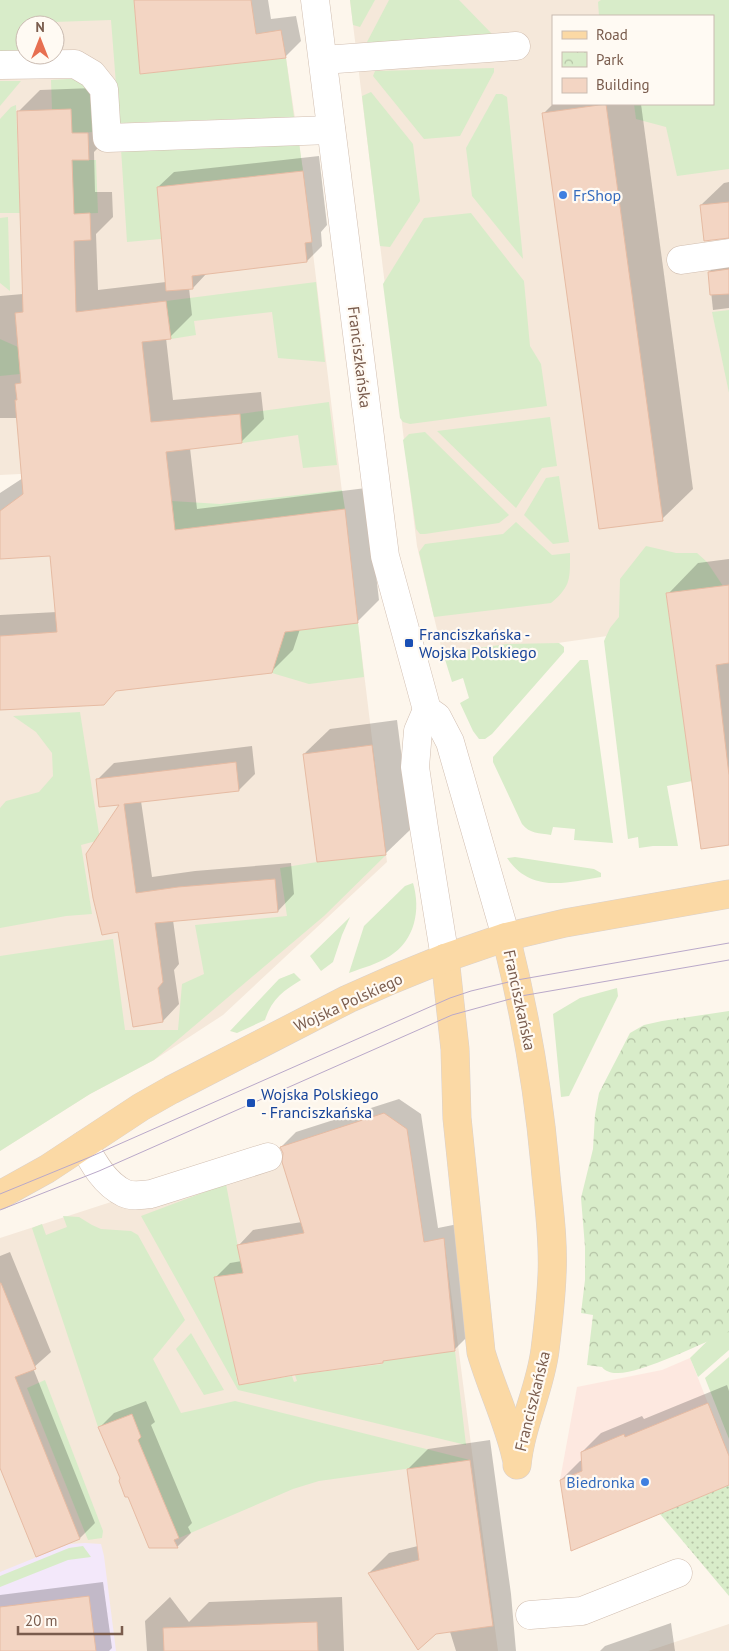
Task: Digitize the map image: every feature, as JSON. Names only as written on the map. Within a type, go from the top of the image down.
[{"type":"main road","name":"Wojska Polskiego","points":[[0,1195],[47,1169],[141,1106],[171,1090],[348,999],[445,958],[506,937],[574,921],[729,894]]},
{"type":"main road","name":"Franciszkańska","points":[[445,958],[455,1049],[457,1118],[481,1352],[506,1421],[517,1464],[522,1430],[545,1352],[552,1274],[552,1246],[536,1078],[506,937]]},
{"type":"street","name":"Franciszkańska","points":[[315,0],[385,556],[428,710],[437,717],[450,742],[506,937]]},
{"type":"street","points":[[323,60],[516,46]]},
{"type":"street","points":[[0,65],[75,64],[92,74],[104,89],[107,138],[332,130]]},
{"type":"street","points":[[681,260],[729,253]]},
{"type":"street","name":"Franciszkańska","points":[[428,710],[418,731],[416,774],[445,958]]},
{"type":"street","points":[[84,1145],[99,1171],[107,1179],[124,1194],[138,1196],[151,1194],[268,1157]]},
{"type":"street","points":[[530,1615],[582,1611],[678,1573]]},
{"type":"shaded area","points":[[0,0],[132,0],[140,74],[286,58],[303,171],[387,862],[223,1015],[154,1060],[90,1094],[0,1151],[0,538],[60,472],[0,475]]},
{"type":"shaded area","points":[[350,0],[729,0],[729,843],[727,846],[701,849],[671,627],[444,659],[417,546]]},
{"type":"shaded area","points":[[382,1114],[424,1242],[444,1238],[498,1651],[0,1651],[0,1238]]},
{"type":"shaded area","points":[[690,1358],[729,1456],[729,1485],[571,1551],[560,1480],[577,1387],[662,1370]]},
{"type":"shaded area","points":[[69,1544],[101,1544],[116,1651],[0,1651],[0,1572]]},
{"type":"shaded area","points":[[729,1624],[729,1651],[648,1651]]},
{"type":"green space","points":[[0,0],[134,0],[140,74],[286,58],[294,117],[119,123],[111,20],[65,22],[65,15],[15,15],[15,52],[0,52]]},
{"type":"green space","points":[[350,0],[375,0],[360,27],[353,25]]},
{"type":"green space","points":[[389,0],[459,0],[493,35],[372,48],[367,42]]},
{"type":"green space","points":[[601,0],[729,0],[729,169],[677,176],[666,127],[636,119],[634,105],[714,105],[714,15],[599,15],[598,2]]},
{"type":"green space","points":[[494,68],[494,72],[460,136],[424,139],[373,76],[375,71]]},
{"type":"green space","points":[[51,80],[76,80],[88,88],[94,102],[95,132],[72,133],[71,110],[52,110]]},
{"type":"green space","points":[[0,81],[21,81],[0,106]]},
{"type":"green space","points":[[371,92],[413,144],[420,201],[390,247],[380,246],[362,96]]},
{"type":"green space","points":[[496,94],[502,94],[507,97],[523,259],[472,196],[466,148]]},
{"type":"green space","points":[[16,105],[20,213],[0,213],[0,119],[11,107]]},
{"type":"green space","points":[[299,142],[303,171],[157,187],[161,239],[127,242],[121,149]]},
{"type":"green space","points":[[72,160],[96,160],[98,213],[74,214]]},
{"type":"green space","points":[[471,213],[524,281],[530,346],[541,364],[547,406],[410,424],[403,422],[400,418],[383,284],[424,218]]},
{"type":"green space","points":[[8,217],[10,291],[0,283],[0,218]]},
{"type":"green space","points":[[316,282],[325,362],[278,358],[272,312],[194,321],[196,335],[171,339],[166,301]]},
{"type":"green space","points":[[729,310],[729,393],[712,312]]},
{"type":"green space","points":[[0,339],[18,347],[20,374],[0,376]]},
{"type":"green space","points":[[329,402],[337,465],[303,468],[298,435],[242,443],[240,414]]},
{"type":"green space","points":[[550,417],[557,466],[542,468],[516,508],[437,431]]},
{"type":"green space","points":[[425,432],[509,515],[499,523],[420,534],[416,529],[403,440],[409,434]]},
{"type":"green space","points":[[559,476],[569,542],[553,544],[524,515],[546,478]]},
{"type":"green space","points":[[342,490],[345,509],[175,530],[172,501],[220,504]]},
{"type":"green space","points":[[516,522],[552,555],[570,553],[568,581],[558,597],[551,603],[434,617],[419,552],[425,544],[503,534]]},
{"type":"green space","points":[[646,546],[676,553],[697,553],[707,562],[723,586],[666,594],[692,781],[667,786],[678,846],[639,848],[638,837],[628,839],[604,641],[610,628],[619,617],[620,579]]},
{"type":"green space","points":[[358,623],[364,677],[309,684],[272,673],[277,633]]},
{"type":"green space","points":[[559,643],[564,647],[564,652],[492,734],[485,739],[479,739],[473,731],[460,703],[469,698],[463,678],[452,682],[443,653],[507,644]]},
{"type":"green space","points":[[580,660],[588,660],[613,843],[574,840],[575,829],[553,827],[551,835],[528,830],[522,824],[493,762],[493,757]]},
{"type":"green space","points":[[80,712],[100,840],[81,845],[92,914],[66,916],[0,928],[0,808],[6,801],[39,792],[53,776],[52,753],[36,732],[13,716]]},
{"type":"green space","points":[[386,855],[324,916],[154,1060],[90,1094],[0,1151],[0,956],[113,939],[125,1030],[178,1030],[182,984],[204,974],[195,925],[287,916],[280,868]]},
{"type":"green space","points":[[515,857],[594,869],[601,873],[601,877],[562,883],[538,881],[527,877],[516,869],[507,858]]},
{"type":"green space","points":[[413,883],[416,914],[414,924],[405,942],[385,959],[349,973],[364,926],[405,886]]},
{"type":"green space","points":[[350,917],[333,962],[321,971],[310,956]]},
{"type":"green space","points":[[294,973],[301,980],[279,996],[265,1020],[237,1033],[230,1031],[279,979]]},
{"type":"green space","points":[[617,988],[618,996],[569,1096],[561,1097],[553,1014],[580,998]]},
{"type":"green space","points":[[729,1011],[729,1332],[640,1369],[612,1373],[602,1367],[587,1365],[593,1315],[581,1313],[585,1280],[585,1247],[581,1198],[593,1149],[595,1115],[599,1093],[630,1033],[644,1025],[662,1021]]},
{"type":"green space","points":[[226,1184],[243,1273],[214,1278],[232,1356],[234,1355],[238,1369],[235,1370],[238,1385],[292,1376],[294,1382],[297,1381],[295,1375],[383,1364],[383,1361],[455,1351],[466,1445],[238,1390],[141,1216]]},
{"type":"green space","points":[[63,1216],[79,1217],[101,1229],[131,1231],[138,1235],[185,1320],[153,1359],[181,1413],[235,1401],[470,1460],[319,1481],[293,1489],[179,1538],[138,1440],[141,1437],[132,1415],[98,1427],[32,1228],[42,1224],[46,1235],[67,1227]]},
{"type":"green space","points":[[729,1320],[729,1350],[698,1377],[690,1358]]},
{"type":"green space","points":[[191,1333],[224,1390],[204,1395],[176,1349]]},
{"type":"green space","points":[[729,1357],[729,1439],[705,1378]]},
{"type":"green space","points":[[45,1380],[103,1531],[102,1538],[88,1540],[27,1388]]},
{"type":"green space","points":[[729,1485],[729,1596],[660,1514]]},
{"type":"green space","points":[[83,1546],[91,1557],[68,1560],[0,1587],[0,1576],[69,1548]]},
{"type":"building","points":[[134,0],[251,0],[256,34],[281,30],[286,58],[140,74]]},
{"type":"building","points":[[606,105],[663,521],[599,529],[542,113]]},
{"type":"building","points":[[71,109],[72,133],[88,133],[89,160],[72,160],[74,214],[90,213],[91,240],[74,241],[76,312],[166,301],[171,339],[142,342],[151,422],[240,414],[242,443],[166,452],[175,530],[345,509],[358,623],[285,632],[272,673],[116,691],[104,705],[0,710],[0,636],[57,632],[50,556],[0,559],[0,511],[23,494],[15,400],[17,400],[15,384],[21,383],[15,313],[23,312],[17,111]]},
{"type":"building","points":[[303,171],[312,242],[305,243],[307,262],[192,276],[193,289],[166,291],[157,187]]},
{"type":"building","points":[[729,202],[729,238],[704,241],[700,205]]},
{"type":"building","points":[[729,269],[729,294],[710,295],[708,272]]},
{"type":"building","points":[[729,585],[729,663],[716,665],[729,775],[729,845],[701,849],[666,593]]},
{"type":"building","points":[[372,745],[386,855],[317,862],[303,754]]},
{"type":"building","points":[[236,762],[239,791],[124,804],[136,893],[178,887],[275,879],[278,912],[155,923],[163,982],[158,988],[163,1022],[133,1027],[118,932],[102,935],[93,898],[86,854],[119,805],[99,807],[96,779]]},
{"type":"building","points":[[384,1113],[407,1129],[424,1242],[444,1238],[455,1351],[239,1385],[214,1277],[243,1273],[237,1245],[304,1233],[282,1162],[283,1153],[280,1147]]},
{"type":"building","points":[[0,1283],[36,1369],[15,1377],[80,1539],[36,1557],[0,1468]]},
{"type":"building","name":"Biedronka","points":[[708,1403],[729,1456],[729,1485],[571,1551],[560,1480],[582,1471],[581,1452],[624,1434],[625,1437]]},
{"type":"building","points":[[132,1414],[141,1437],[138,1440],[179,1538],[174,1540],[178,1548],[149,1548],[128,1497],[125,1497],[119,1481],[120,1478],[98,1427]]},
{"type":"building","points":[[470,1460],[493,1626],[436,1634],[418,1650],[368,1573],[419,1560],[407,1469]]},
{"type":"building","points":[[89,1596],[96,1651],[0,1651],[0,1607]]},
{"type":"building","points":[[317,1622],[318,1651],[164,1651],[163,1628]]},
{"type":"tram line","points":[[0,1194],[90,1157],[450,998],[517,980],[729,943]]},
{"type":"tram line","points":[[0,1210],[99,1171],[452,1015],[521,996],[729,960]]},
{"type":"place","name":"FrShop","points":[[563,195]]},
{"type":"place","name":"Franciszkańska - Wojska Polskiego","points":[[409,643]]},
{"type":"place","name":"Wojska Polskiego - Franciszkańska","points":[[251,1103]]},
{"type":"place","name":"Biedronka","points":[[645,1482]]}]
